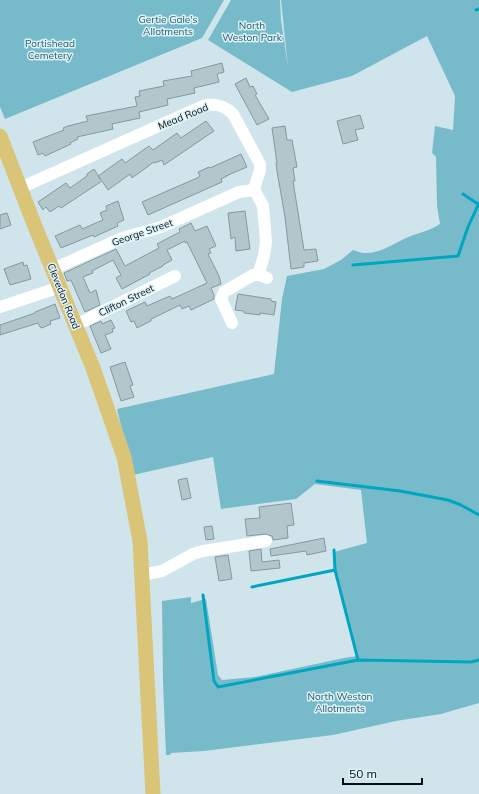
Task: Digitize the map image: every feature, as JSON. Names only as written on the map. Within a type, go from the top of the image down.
[{"type":"main road","name":"Clevedon Road","points":[[0,136],[94,369],[124,458],[139,534],[153,794]]},
{"type":"street","name":"Mead Road","points":[[20,188],[204,106],[214,104],[222,106],[231,112],[259,162],[260,170],[254,190]]},
{"type":"street","name":"George Street","points":[[53,269],[122,238],[161,228],[239,192],[254,190]]},
{"type":"street","points":[[232,323],[222,300],[222,296],[224,292],[259,276],[264,256],[266,242],[263,206],[254,190]]},
{"type":"street","name":"Clifton Street","points":[[76,325],[176,275]]},
{"type":"street","points":[[0,307],[60,287]]},
{"type":"street","points":[[142,575],[162,571],[193,554],[203,551],[266,541]]},
{"type":"green space","name":"Portishead Cemetery","points":[[0,0],[224,0],[202,38],[5,119],[0,107]]},
{"type":"green space","points":[[231,0],[280,0],[281,20],[288,67],[281,0],[479,0],[479,703],[441,714],[396,721],[333,735],[204,751],[171,753],[170,755],[166,755],[162,601],[191,597],[191,603],[206,599],[218,675],[222,680],[255,677],[357,656],[335,570],[334,552],[367,543],[361,490],[315,484],[296,499],[221,509],[213,457],[133,475],[117,409],[274,374],[282,299],[287,276],[324,269],[341,260],[353,250],[371,253],[389,247],[406,238],[440,224],[437,206],[436,157],[432,153],[435,126],[453,130],[455,96],[427,36],[352,76],[292,92],[208,40]]},
{"type":"building","points":[[222,63],[224,72],[217,74],[219,82],[194,88],[195,93],[167,99],[168,105],[139,112],[140,118],[112,124],[113,129],[77,137],[78,139],[70,143],[71,144],[45,156],[43,153],[38,155],[33,142],[64,130],[63,128],[68,126],[88,121],[86,116],[137,106],[135,97],[140,96],[139,91],[164,86],[163,81],[192,76],[191,71]]},
{"type":"building","points":[[246,78],[250,87],[253,86],[257,94],[255,95],[269,119],[257,125],[235,84]]},
{"type":"building","points":[[360,115],[364,128],[355,130],[358,140],[343,144],[337,121]]},
{"type":"building","points":[[206,121],[214,131],[164,165],[162,160],[155,163],[154,162],[132,178],[130,174],[108,190],[102,181],[61,208],[59,206],[50,212],[46,207],[43,210],[38,202],[66,183],[70,188],[94,169],[98,176],[122,159],[125,163],[149,146],[153,150],[177,133],[181,138]]},
{"type":"building","points":[[285,126],[287,140],[292,140],[297,167],[293,168],[295,181],[293,181],[304,250],[316,249],[318,261],[304,263],[304,267],[291,269],[272,128]]},
{"type":"building","points":[[241,154],[247,167],[221,179],[222,182],[148,215],[142,202],[197,178],[200,176],[198,172]]},
{"type":"building","points":[[118,201],[124,220],[117,223],[118,226],[94,237],[93,235],[61,248],[55,236],[80,225],[82,229],[103,220],[100,213],[107,210],[106,206]]},
{"type":"building","points":[[245,211],[250,249],[236,251],[235,237],[231,239],[228,213]]},
{"type":"building","points":[[7,213],[11,225],[0,229],[0,215]]},
{"type":"building","points":[[191,223],[195,231],[207,226],[216,246],[209,249],[211,253],[208,254],[219,276],[221,284],[211,288],[214,299],[191,310],[189,306],[182,309],[180,305],[151,319],[151,321],[137,328],[134,321],[131,322],[126,311],[145,302],[147,306],[170,296],[172,299],[207,283],[187,242],[185,243],[185,241],[167,250],[172,260],[122,289],[116,278],[121,275],[113,260],[92,271],[93,273],[83,277],[90,293],[96,290],[100,305],[85,312],[71,280],[67,281],[64,273],[116,249],[125,266],[159,248],[157,244],[180,232],[179,229]]},
{"type":"building","points":[[23,262],[24,266],[27,265],[31,279],[10,285],[4,269]]},
{"type":"building","points":[[238,294],[271,299],[271,301],[276,302],[274,315],[244,313],[244,311],[235,310]]},
{"type":"building","points":[[55,304],[60,318],[50,321],[51,324],[42,328],[38,323],[0,335],[0,325],[35,313]]},
{"type":"building","points":[[111,320],[115,328],[112,329],[113,332],[105,335],[111,349],[101,353],[90,326],[101,321],[102,324]]},
{"type":"building","points":[[125,362],[133,385],[130,386],[134,397],[121,401],[110,367]]},
{"type":"building","points":[[187,478],[191,498],[182,500],[178,480]]},
{"type":"building","points":[[291,503],[294,525],[287,526],[288,538],[273,540],[272,536],[265,534],[247,536],[245,519],[260,518],[259,507]]},
{"type":"building","points":[[212,526],[214,539],[206,540],[204,527]]},
{"type":"building","points":[[324,538],[326,551],[307,555],[306,551],[271,556],[270,549]]},
{"type":"building","points":[[261,549],[262,562],[279,560],[280,568],[251,571],[249,551]]},
{"type":"building","points":[[228,555],[232,579],[219,581],[215,557]]},
{"type":"waterway","points":[[463,194],[478,204]]},
{"type":"waterway","points":[[353,265],[458,256],[468,227],[479,203]]},
{"type":"waterway","points":[[317,481],[400,491],[448,500],[479,515]]},
{"type":"waterway","points":[[334,550],[335,570],[358,660]]},
{"type":"waterway","points":[[252,587],[335,570]]},
{"type":"waterway","points":[[203,595],[214,681],[218,687],[358,660],[471,662],[479,660]]},
{"type":"park label","name":"Gertie Gale's Allotments","points":[[168,24]]},
{"type":"park label","name":"North Weston Park","points":[[252,30]]},
{"type":"park label","name":"North Weston Allotments","points":[[340,702]]}]
